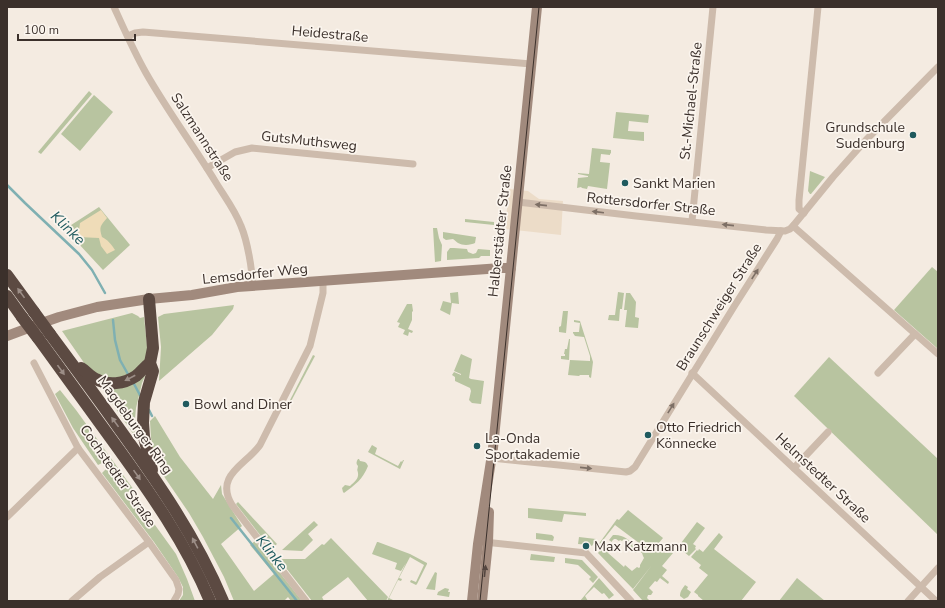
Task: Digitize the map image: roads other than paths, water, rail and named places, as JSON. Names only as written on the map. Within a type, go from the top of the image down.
[{"type":"highway","name":"Magdeburger Ring","points":[[7,275],[154,477],[188,530],[224,601]]},
{"type":"highway","name":"Magdeburger Ring","points":[[7,296],[133,468],[156,502],[184,548],[210,600]]},
{"type":"highway","points":[[71,362],[98,381],[106,383],[120,383],[136,376],[147,365],[153,348],[149,299]]},
{"type":"highway","points":[[147,365],[153,371],[144,402],[143,429],[154,477]]},
{"type":"highway","points":[[213,577],[228,601]]},
{"type":"street","name":"Salzmannstraße","points":[[114,7],[146,73],[231,206],[242,228],[252,276],[252,286]]},
{"type":"street","name":"Halberstädter Straße","points":[[472,601],[483,543],[537,7]]},
{"type":"street","name":"St.-Michael-Straße","points":[[692,221],[713,7]]},
{"type":"street","points":[[804,213],[800,209],[799,200],[818,7]]},
{"type":"street","name":"Heidestraße","points":[[128,36],[143,32],[531,64]]},
{"type":"street","points":[[781,231],[787,231],[793,226],[833,177],[866,140],[938,67]]},
{"type":"street","name":"GutsMuthsweg","points":[[207,168],[235,152],[252,148],[413,164]]},
{"type":"street","name":"Rottersdorfer Straße","points":[[518,202],[781,231]]},
{"type":"street","points":[[793,226],[938,354]]},
{"type":"street","name":"Braunschweiger Straße","points":[[492,458],[626,472],[634,469],[781,231]]},
{"type":"street","name":"Lemsdorfer Weg","points":[[7,336],[59,317],[104,306],[237,287],[511,268]]},
{"type":"street","points":[[306,601],[232,505],[228,496],[227,486],[229,478],[234,471],[256,451],[260,445],[310,346],[323,293],[323,280]]},
{"type":"street","points":[[878,373],[915,334]]},
{"type":"street","name":"Cochstedter Straße","points":[[34,363],[78,448],[149,542],[178,584],[178,594],[174,601]]},
{"type":"street","name":"Helmstedter Straße","points":[[692,374],[936,601]]},
{"type":"street","points":[[794,468],[828,432]]},
{"type":"street","points":[[7,517],[78,448]]},
{"type":"street","points":[[72,601],[100,577],[149,542]]},
{"type":"street","name":"Halberstädter Straße","points":[[482,601],[483,543]]},
{"type":"street","points":[[483,543],[586,553],[631,601]]},
{"type":"street","points":[[908,601],[938,568]]},
{"type":"waterway","name":"Klinke","points":[[7,185],[79,254],[92,270],[105,293]]},
{"type":"waterway","name":"Klinke","points":[[113,320],[115,340],[120,360],[129,376]]},
{"type":"waterway","name":"Klinke","points":[[133,382],[141,397]]},
{"type":"waterway","name":"Klinke","points":[[149,410],[152,416]]},
{"type":"waterway","name":"Klinke","points":[[231,518],[297,601]]},
{"type":"tram line","points":[[480,601],[539,7]]},
{"type":"place","name":"Grundschule Sudenburg","points":[[913,135]]},
{"type":"place","name":"Sankt Marien","points":[[625,183]]},
{"type":"place","name":"Bowl and Diner","points":[[186,404]]},
{"type":"place","name":"Otto Friedrich Könnecke","points":[[648,435]]},
{"type":"place","name":"La-Onda Sportakademie","points":[[477,446]]},
{"type":"place","name":"Max Katzmann","points":[[586,546]]}]
